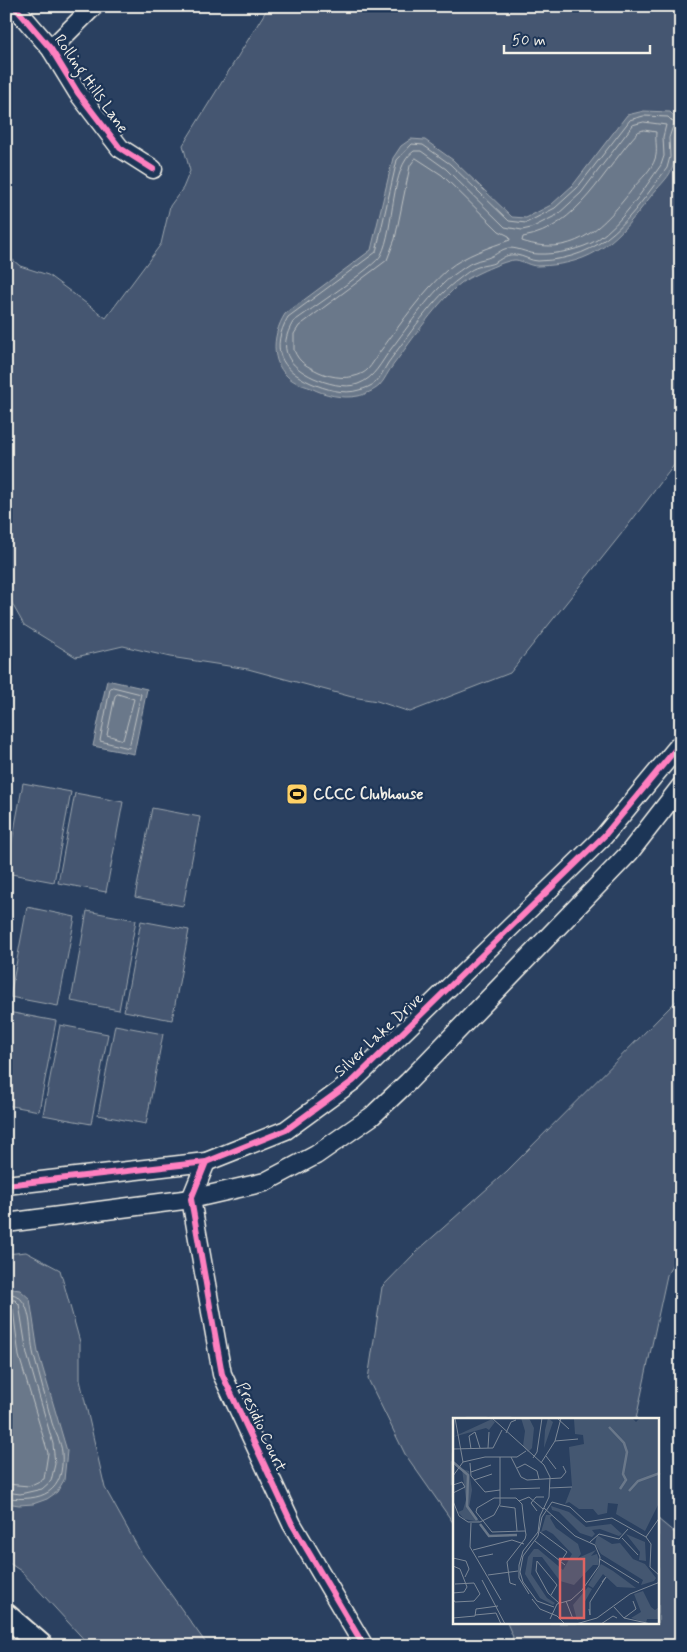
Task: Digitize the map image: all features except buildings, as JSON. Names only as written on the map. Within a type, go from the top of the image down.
[{"type":"street","name":"Rolling Hills Lane","points":[[14,6],[50,49],[78,93],[120,148],[153,169]]},
{"type":"street","points":[[50,49],[94,6]]},
{"type":"street","name":"Silver Lake Drive","points":[[6,1185],[206,1162],[286,1130],[354,1081],[604,836],[681,743]]},
{"type":"street","points":[[6,1223],[191,1199],[265,1182],[316,1155],[372,1116],[630,854],[681,786]]},
{"type":"street","points":[[191,1199],[206,1162]]},
{"type":"street","name":"Presidio Court","points":[[191,1199],[222,1374],[292,1524],[364,1646]]},
{"type":"street","points":[[6,1615],[42,1646]]},
{"type":"shaded area","points":[[269,6],[681,6],[681,456],[510,673],[410,712],[377,701],[352,697],[248,669],[170,657],[123,646],[76,657],[24,625],[6,593],[6,254],[20,266],[48,275],[106,318],[161,244],[170,206],[183,188],[190,171],[183,145]]},
{"type":"shaded area","points":[[23,783],[71,792],[54,882],[6,873]]},
{"type":"shaded area","points":[[75,793],[123,802],[106,892],[58,883]]},
{"type":"shaded area","points":[[152,808],[200,817],[183,906],[135,897]]},
{"type":"shaded area","points":[[27,907],[75,917],[58,1006],[10,997]]},
{"type":"shaded area","points":[[87,911],[136,920],[119,1010],[71,1001]]},
{"type":"shaded area","points":[[141,921],[189,930],[172,1020],[124,1011]]},
{"type":"shaded area","points":[[681,996],[681,1248],[667,1275],[636,1418],[453,1418],[453,1523],[405,1454],[368,1379],[382,1287],[416,1252],[507,1171]]},
{"type":"shaded area","points":[[8,1012],[56,1021],[39,1111],[6,1105]]},
{"type":"shaded area","points":[[60,1025],[108,1034],[91,1124],[43,1115]]},
{"type":"shaded area","points":[[115,1025],[163,1034],[146,1124],[98,1115]]},
{"type":"shaded area","points":[[26,1252],[60,1270],[80,1342],[80,1380],[105,1488],[141,1553],[208,1646],[90,1646],[21,1571],[6,1561],[6,1254]]},
{"type":"shaded area","points":[[660,1521],[681,1538],[681,1646],[509,1646],[513,1637],[507,1624],[660,1624]]},
{"type":"water","points":[[644,111],[670,112],[680,122],[674,138],[672,169],[628,225],[604,247],[575,261],[557,264],[534,266],[511,260],[489,268],[461,283],[434,310],[381,384],[366,393],[358,396],[340,397],[322,393],[297,383],[281,369],[275,352],[275,342],[280,323],[285,314],[371,250],[393,158],[401,146],[411,139],[425,140],[453,160],[512,217],[526,218],[551,205],[573,185],[627,115]]},
{"type":"water","points":[[107,680],[147,689],[134,754],[93,746]]},
{"type":"water","points":[[6,1288],[20,1290],[30,1299],[38,1352],[67,1451],[64,1480],[57,1492],[47,1499],[33,1504],[19,1505],[6,1503],[6,1433],[9,1429],[6,1426]]},
{"type":"cycle path","points":[[14,6],[51,49],[78,93],[120,148],[153,169]]},
{"type":"cycle path","points":[[6,1185],[206,1162],[286,1130],[353,1081],[604,836],[681,743]]},
{"type":"cycle path","points":[[206,1162],[191,1199],[222,1374],[292,1524],[364,1646]]},
{"type":"place","name":"CCCC Clubhouse","points":[[297,794]]}]
